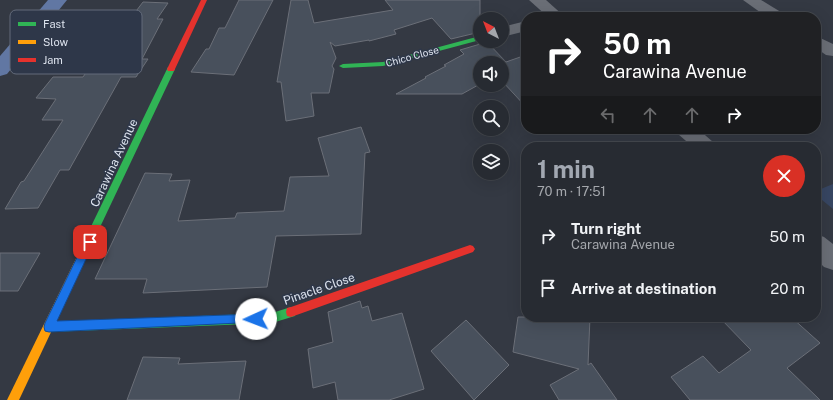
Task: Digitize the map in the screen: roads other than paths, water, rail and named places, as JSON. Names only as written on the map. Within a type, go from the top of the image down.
[{"type":"street","name":"Carawina Avenue","points":[[13,400],[204,0]]},
{"type":"street","points":[[538,0],[551,12]]},
{"type":"street","points":[[751,0],[770,12]]},
{"type":"street","points":[[509,30],[521,27]]},
{"type":"street","name":"Chico Close","points":[[343,66],[383,64],[473,40]]},
{"type":"street","points":[[821,44],[833,51]]},
{"type":"street","points":[[821,55],[833,51]]},
{"type":"street","points":[[692,134],[700,142]]},
{"type":"street","points":[[821,248],[833,259]]},
{"type":"street","name":"Pinacle Close","points":[[49,327],[272,318],[470,249]]},
{"type":"waterway","points":[[50,10],[58,0]]},
{"type":"waterway","points":[[0,69],[10,57]]}]
